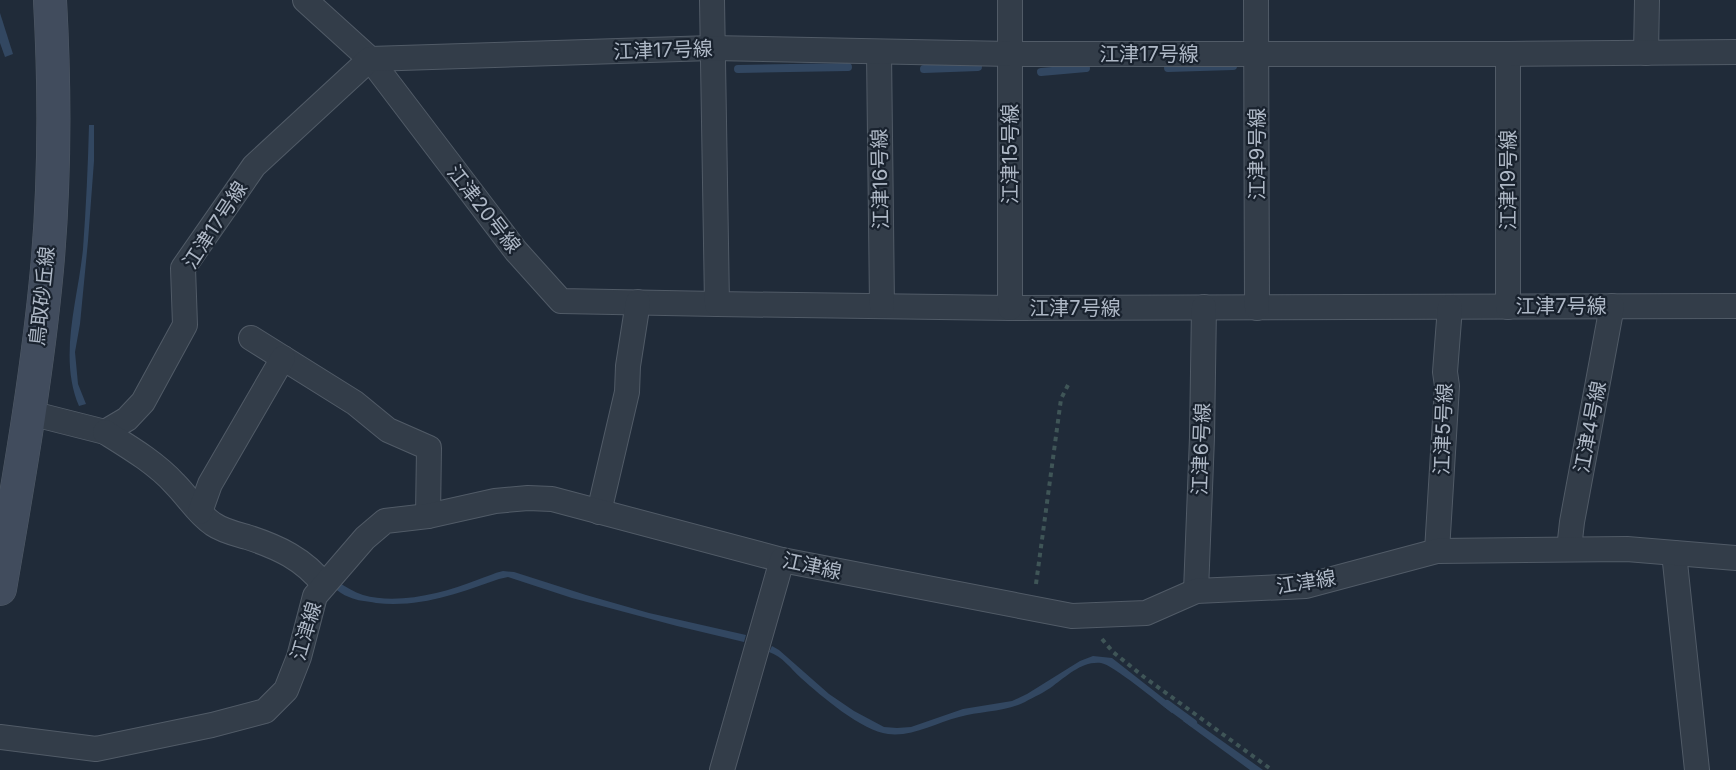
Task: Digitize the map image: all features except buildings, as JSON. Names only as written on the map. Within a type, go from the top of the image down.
[{"type":"main road","name":"鳥取砂丘線","points":[[0,589],[30,413],[47,268],[54,152],[50,0]]},
{"type":"street","name":"江津20号線","points":[[305,0],[370,59],[516,251],[561,301],[717,304]]},
{"type":"street","points":[[711,0],[717,304]]},
{"type":"street","name":"江津15号線","points":[[1010,0],[1010,308]]},
{"type":"street","name":"江津9号線","points":[[1256,0],[1257,308]]},
{"type":"street","points":[[1647,0],[1646,53],[1736,52]]},
{"type":"street","name":"江津17号線","points":[[105,432],[127,419],[142,402],[185,325],[183,268],[254,166],[370,59],[712,48],[1010,54],[1646,53]]},
{"type":"street","name":"江津16号線","points":[[879,52],[882,306]]},
{"type":"street","name":"江津19号線","points":[[1508,54],[1508,307]]},
{"type":"street","points":[[599,512],[627,392],[628,366],[638,302]]},
{"type":"street","name":"江津7号線","points":[[717,304],[1010,308],[1736,306]]},
{"type":"street","name":"江津4号線","points":[[1569,549],[1612,306]]},
{"type":"street","name":"江津6号線","points":[[1196,591],[1204,307]]},
{"type":"street","name":"江津5号線","points":[[1437,551],[1450,307]]},
{"type":"street","points":[[251,338],[355,403],[388,430],[429,448],[428,516]]},
{"type":"street","points":[[200,512],[210,484],[284,358]]},
{"type":"street","points":[[30,413],[105,432],[158,467],[213,524],[276,547],[293,556],[308,566],[324,585]]},
{"type":"street","name":"江津線","points":[[0,737],[96,749],[212,725],[266,711],[286,690],[299,657],[315,596],[365,538],[385,521],[428,516],[495,501],[528,498],[552,500],[782,560],[1072,616],[1146,613],[1196,591],[1306,586],[1437,551],[1627,549],[1736,558]]},
{"type":"street","points":[[1674,553],[1697,770]]},
{"type":"street","points":[[722,770],[782,560]]},
{"type":"path","points":[[1032,609],[1061,399],[1068,385]]},
{"type":"path","points":[[1085,616],[1113,652],[1272,770]]},
{"type":"water","points":[[0,13],[13,54],[5,57],[0,43]]},
{"type":"water","points":[[89,125],[94,125],[94,161],[80,324],[75,352],[78,384],[86,404],[79,406],[70,368],[70,348],[83,249]]},
{"type":"water","points":[[503,571],[514,572],[649,613],[746,635],[744,642],[677,626],[572,598],[508,577],[439,598],[392,604],[352,598],[333,587],[338,582],[363,595],[391,599],[406,598],[450,589]]},
{"type":"water","points":[[772,646],[829,694],[884,727],[911,727],[963,709],[1012,701],[1080,661],[1093,656],[1112,658],[1177,709],[1172,713],[1115,670],[1101,663],[1094,663],[1075,670],[1047,690],[1017,705],[959,717],[915,732],[888,734],[866,727],[830,703],[782,660],[769,652]]},
{"type":"water","points":[[1187,716],[1263,770],[1250,770],[1183,721]]},
{"type":"waterway","points":[[1168,68],[1233,66]]},
{"type":"waterway","points":[[738,69],[848,67]]},
{"type":"waterway","points":[[924,69],[978,67]]},
{"type":"waterway","points":[[1041,72],[1086,68]]},
{"type":"waterway","points":[[1167,704],[1193,723]]}]
